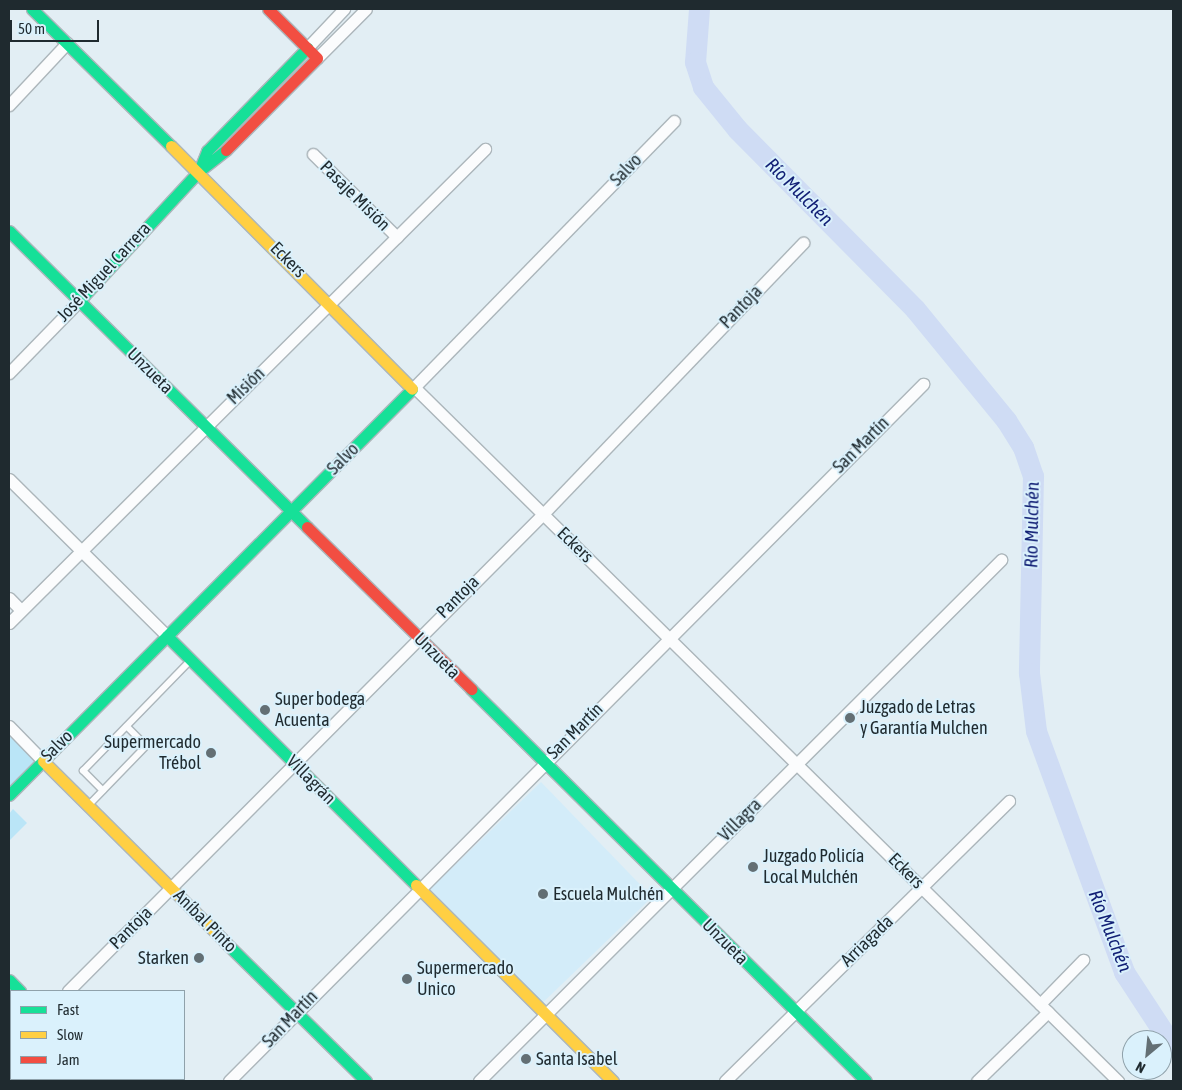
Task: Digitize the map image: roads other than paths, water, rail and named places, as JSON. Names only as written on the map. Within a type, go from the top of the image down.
[{"type":"street","name":"Eckers","points":[[32,9],[196,168],[414,387],[1118,1081]]},
{"type":"street","points":[[268,9],[317,58]]},
{"type":"street","name":"José Miguel Carrera","points":[[9,373],[78,301],[196,168],[207,151],[344,9]]},
{"type":"street","name":"José Miguel Carrera","points":[[196,168],[216,161],[366,9]]},
{"type":"street","points":[[9,105],[67,43]]},
{"type":"street","name":"Salvo","points":[[9,795],[414,387],[674,121]]},
{"type":"street","name":"Misión","points":[[9,623],[485,149]]},
{"type":"street","name":"Pasaje Misión","points":[[313,154],[397,237]]},
{"type":"street","name":"Unzueta","points":[[9,231],[866,1081]]},
{"type":"street","name":"Pantoja","points":[[69,990],[543,514],[803,243]]},
{"type":"street","name":"San Martín","points":[[229,1081],[418,886],[923,384]]},
{"type":"street","name":"Villagrán","points":[[9,479],[613,1081]]},
{"type":"street","name":"Villagra","points":[[479,1081],[1001,560]]},
{"type":"street","points":[[9,598],[21,610]]},
{"type":"street","points":[[9,726],[43,760]]},
{"type":"street","name":"Aníbal Pinto","points":[[43,760],[366,1081]]},
{"type":"street","name":"Arriagada","points":[[725,1081],[1009,801]]},
{"type":"street","points":[[977,1081],[1044,1008],[1083,960]]},
{"type":"street","points":[[9,980],[19,990]]},
{"type":"lane","points":[[102,791],[83,771],[191,660]]},
{"type":"lane","points":[[89,806],[146,746],[127,727]]},
{"type":"waterway","name":"Río Mulchén","points":[[699,9],[695,62],[703,87],[737,129],[915,309],[1006,420],[1023,447],[1033,476],[1029,673],[1036,731],[1124,972],[1173,1047]]},
{"type":"place","name":"Super bodega Acuenta","points":[[265,710]]},
{"type":"place","name":"Juzgado de Letras y Garantía Mulchen","points":[[850,718]]},
{"type":"place","name":"Supermercado Trébol","points":[[211,753]]},
{"type":"place","name":"Juzgado Policía Local Mulchén","points":[[753,867]]},
{"type":"place","name":"Escuela Mulchén","points":[[543,894]]},
{"type":"place","name":"Starken","points":[[199,958]]},
{"type":"place","name":"Supermercado Unico","points":[[407,979]]},
{"type":"place","name":"Santa Isabel","points":[[526,1059]]}]
